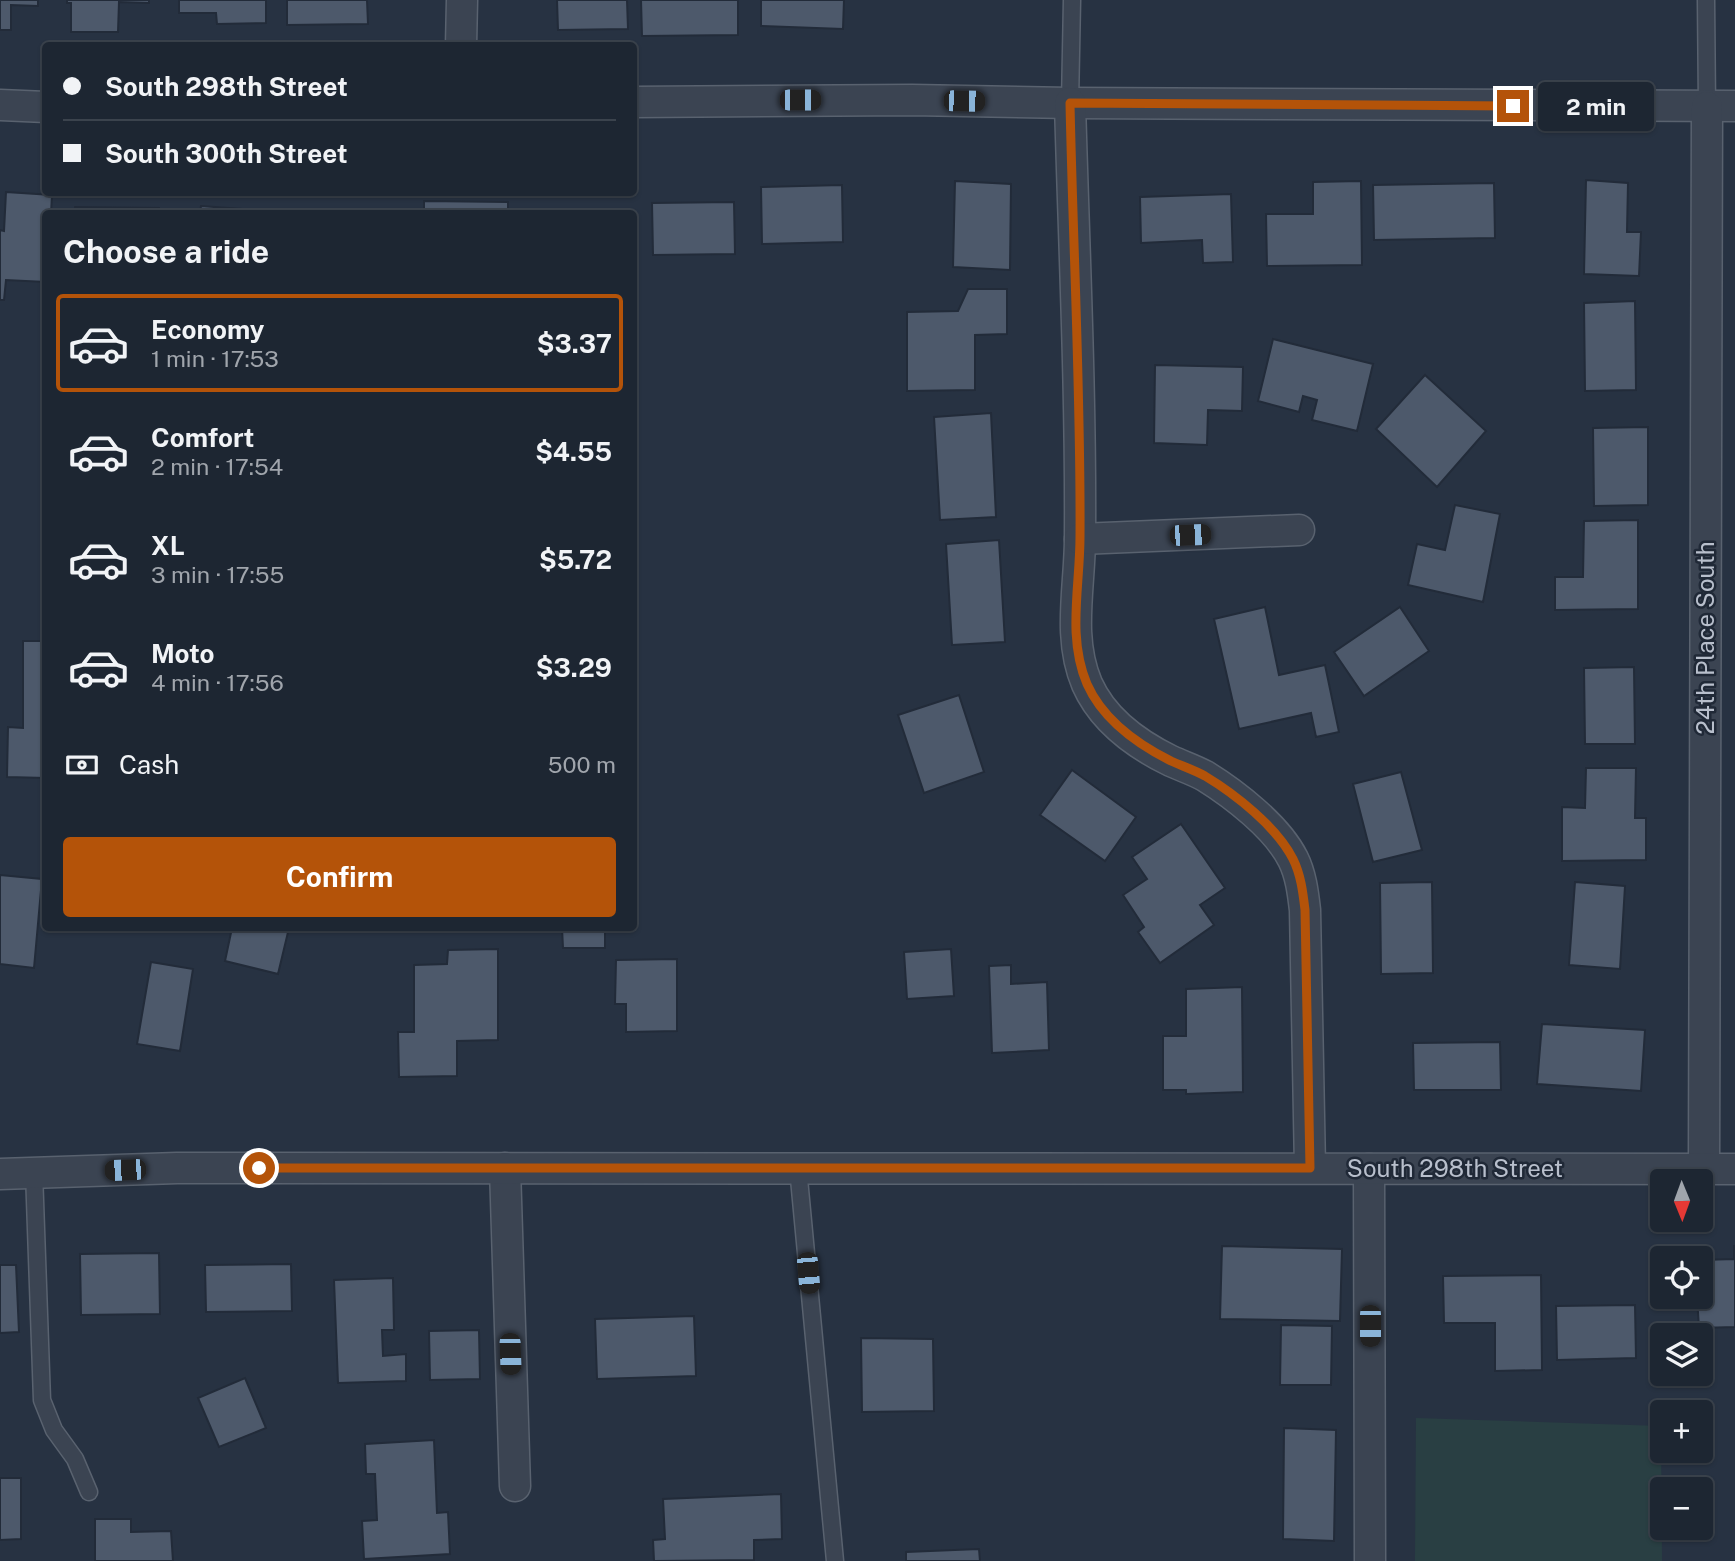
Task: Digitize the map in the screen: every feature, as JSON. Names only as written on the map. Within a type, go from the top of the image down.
[{"type":"street","points":[[461,42],[462,0]]},
{"type":"street","points":[[637,102],[912,100],[1721,107]]},
{"type":"street","points":[[1070,103],[1080,539],[1075,615],[1080,666],[1096,701],[1124,731],[1140,744],[1203,775],[1227,791],[1276,834],[1293,858],[1300,880],[1305,922],[1310,1168]]},
{"type":"street","points":[[0,105],[42,107]]},
{"type":"street","name":"24th Place South","points":[[1704,1169],[1721,107]]},
{"type":"street","points":[[1080,539],[1299,530]]},
{"type":"street","name":"South 298th Street","points":[[0,1174],[177,1168],[1650,1169]]},
{"type":"street","points":[[505,1168],[515,1486]]},
{"type":"street","points":[[1369,1169],[1370,1561]]},
{"type":"street","name":"South 298th Street","points":[[1713,1169],[1735,1169]]},
{"type":"lane","points":[[1070,103],[1072,0]]},
{"type":"lane","points":[[1706,0],[1721,107]]},
{"type":"lane","points":[[798,1168],[835,1561]]},
{"type":"lane","points":[[34,1172],[41,1400],[54,1430],[75,1459],[89,1492]]},
{"type":"green space","points":[[1416,1418],[1650,1426],[1650,1463],[1661,1463],[1661,1477],[1650,1477],[1650,1540],[1662,1540],[1662,1561],[1415,1561]]},
{"type":"building","points":[[0,0],[38,0],[38,6],[11,5],[11,30],[0,30]]},
{"type":"building","points":[[67,0],[149,0],[149,3],[119,2],[118,32],[71,32],[71,3],[67,3]]},
{"type":"building","points":[[179,0],[266,0],[266,23],[217,24],[216,13],[179,13]]},
{"type":"building","points":[[287,0],[367,0],[368,24],[287,25]]},
{"type":"building","points":[[557,0],[627,0],[628,29],[558,30]]},
{"type":"building","points":[[641,0],[738,0],[738,35],[642,36]]},
{"type":"building","points":[[761,0],[844,0],[843,29],[761,26]]},
{"type":"building","points":[[1586,180],[1628,183],[1627,232],[1641,232],[1639,276],[1584,274]]},
{"type":"building","points":[[955,181],[1011,184],[1010,270],[953,267]]},
{"type":"building","points":[[1361,181],[1362,265],[1267,266],[1266,214],[1313,214],[1313,182]]},
{"type":"building","points":[[1494,183],[1495,238],[1374,240],[1373,185]]},
{"type":"building","points":[[842,185],[843,242],[762,244],[761,187]]},
{"type":"building","points":[[6,192],[52,196],[51,210],[42,210],[42,282],[6,280],[4,300],[0,300],[0,230],[4,231]]},
{"type":"building","points":[[1231,194],[1233,262],[1203,263],[1202,240],[1141,243],[1140,197]]},
{"type":"building","points":[[424,201],[508,202],[508,210],[424,210]]},
{"type":"building","points":[[734,202],[735,254],[653,255],[652,203]]},
{"type":"building","points":[[201,206],[254,210],[200,210]]},
{"type":"building","points":[[75,207],[159,208],[159,210],[75,210]]},
{"type":"building","points":[[392,209],[392,210],[313,210]]},
{"type":"building","points":[[537,209],[583,209],[583,210]]},
{"type":"building","points":[[968,289],[1007,289],[1007,334],[975,335],[975,390],[907,391],[907,312],[958,311]]},
{"type":"building","points":[[1635,301],[1636,390],[1585,391],[1584,303]]},
{"type":"building","points":[[1273,339],[1373,364],[1357,431],[1312,420],[1317,400],[1303,396],[1299,412],[1258,401]]},
{"type":"building","points":[[1155,365],[1243,367],[1242,411],[1208,410],[1207,445],[1154,443]]},
{"type":"building","points":[[1425,375],[1486,431],[1437,487],[1376,429]]},
{"type":"building","points":[[991,413],[996,517],[940,520],[934,417]]},
{"type":"building","points":[[1648,427],[1648,505],[1594,506],[1593,428]]},
{"type":"building","points":[[1455,505],[1500,514],[1483,602],[1408,585],[1417,544],[1445,550]]},
{"type":"building","points":[[1638,520],[1638,609],[1555,610],[1555,577],[1583,577],[1584,521]]},
{"type":"building","points":[[999,540],[1005,642],[952,645],[946,544]]},
{"type":"building","points":[[1265,607],[1279,675],[1325,665],[1339,732],[1316,737],[1311,713],[1239,729],[1214,619]]},
{"type":"building","points":[[1400,607],[1429,651],[1364,696],[1334,652]]},
{"type":"building","points":[[23,641],[42,641],[42,778],[7,777],[8,727],[23,728]]},
{"type":"building","points":[[1634,667],[1635,744],[1585,744],[1584,668]]},
{"type":"building","points":[[959,695],[984,772],[924,793],[898,715]]},
{"type":"building","points":[[1586,768],[1636,768],[1635,818],[1646,818],[1646,860],[1562,861],[1562,807],[1585,808]]},
{"type":"building","points":[[1072,770],[1136,817],[1105,861],[1040,815]]},
{"type":"building","points":[[1401,772],[1422,850],[1373,862],[1353,784]]},
{"type":"building","points":[[1181,824],[1225,888],[1200,905],[1214,925],[1160,963],[1138,932],[1144,927],[1123,895],[1147,879],[1132,857]]},
{"type":"building","points":[[0,875],[42,879],[34,968],[0,964]]},
{"type":"building","points":[[1432,882],[1433,973],[1381,974],[1380,883]]},
{"type":"building","points":[[1575,882],[1625,886],[1620,969],[1569,965]]},
{"type":"building","points":[[231,931],[288,931],[278,974],[225,961]]},
{"type":"building","points":[[562,931],[605,931],[605,948],[563,948]]},
{"type":"building","points":[[498,949],[498,1040],[457,1041],[457,1076],[399,1077],[398,1032],[414,1032],[414,965],[447,964],[448,950]]},
{"type":"building","points":[[951,949],[954,996],[907,999],[904,952]]},
{"type":"building","points":[[677,959],[677,1031],[626,1032],[626,1004],[615,1004],[616,960]]},
{"type":"building","points":[[151,962],[193,969],[180,1051],[137,1044]]},
{"type":"building","points":[[1011,965],[1011,984],[1047,982],[1049,1050],[992,1053],[989,966]]},
{"type":"building","points":[[1242,987],[1243,1092],[1186,1094],[1186,1090],[1163,1090],[1163,1036],[1186,1036],[1186,989]]},
{"type":"building","points":[[1542,1024],[1645,1030],[1641,1091],[1537,1084]]},
{"type":"building","points":[[1500,1042],[1501,1090],[1414,1090],[1413,1043]]},
{"type":"building","points":[[1222,1246],[1342,1249],[1340,1321],[1220,1319]]},
{"type":"building","points":[[1735,1246],[1735,1327],[1713,1328],[1713,1323],[1699,1323],[1698,1309],[1713,1309],[1713,1260],[1734,1259]]},
{"type":"building","points":[[159,1253],[160,1314],[81,1315],[80,1254]]},
{"type":"building","points":[[291,1264],[292,1311],[206,1312],[205,1265]]},
{"type":"building","points":[[0,1265],[16,1265],[19,1332],[0,1333]]},
{"type":"building","points":[[1541,1275],[1542,1370],[1495,1371],[1495,1323],[1444,1323],[1443,1276]]},
{"type":"building","points":[[393,1278],[394,1330],[382,1330],[383,1356],[406,1354],[406,1381],[338,1383],[334,1280]]},
{"type":"building","points":[[1635,1305],[1636,1358],[1557,1360],[1556,1306]]},
{"type":"building","points":[[694,1316],[696,1376],[597,1379],[595,1319]]},
{"type":"building","points":[[1281,1325],[1332,1326],[1331,1385],[1280,1385]]},
{"type":"building","points":[[479,1330],[480,1379],[430,1380],[429,1331]]},
{"type":"building","points":[[861,1338],[933,1339],[934,1411],[862,1412]]},
{"type":"building","points":[[245,1378],[266,1428],[219,1447],[198,1398]]},
{"type":"building","points":[[1284,1428],[1336,1430],[1334,1541],[1283,1539]]},
{"type":"building","points":[[434,1440],[437,1513],[448,1512],[450,1554],[364,1559],[362,1521],[377,1520],[375,1474],[366,1474],[365,1444]]},
{"type":"building","points":[[0,1478],[21,1478],[21,1539],[0,1540]]},
{"type":"building","points":[[781,1494],[782,1539],[754,1540],[754,1560],[654,1561],[653,1540],[665,1539],[663,1499]]},
{"type":"building","points":[[95,1519],[131,1519],[131,1532],[171,1531],[173,1561],[95,1561]]},
{"type":"building","points":[[979,1549],[980,1561],[906,1561],[906,1552]]},
{"type":"route","points":[[259,1168],[1310,1168],[1305,910],[1293,858],[1276,834],[1227,791],[1203,775],[1140,744],[1124,731],[1096,701],[1080,666],[1075,615],[1080,539],[1070,103],[1513,106]]}]
